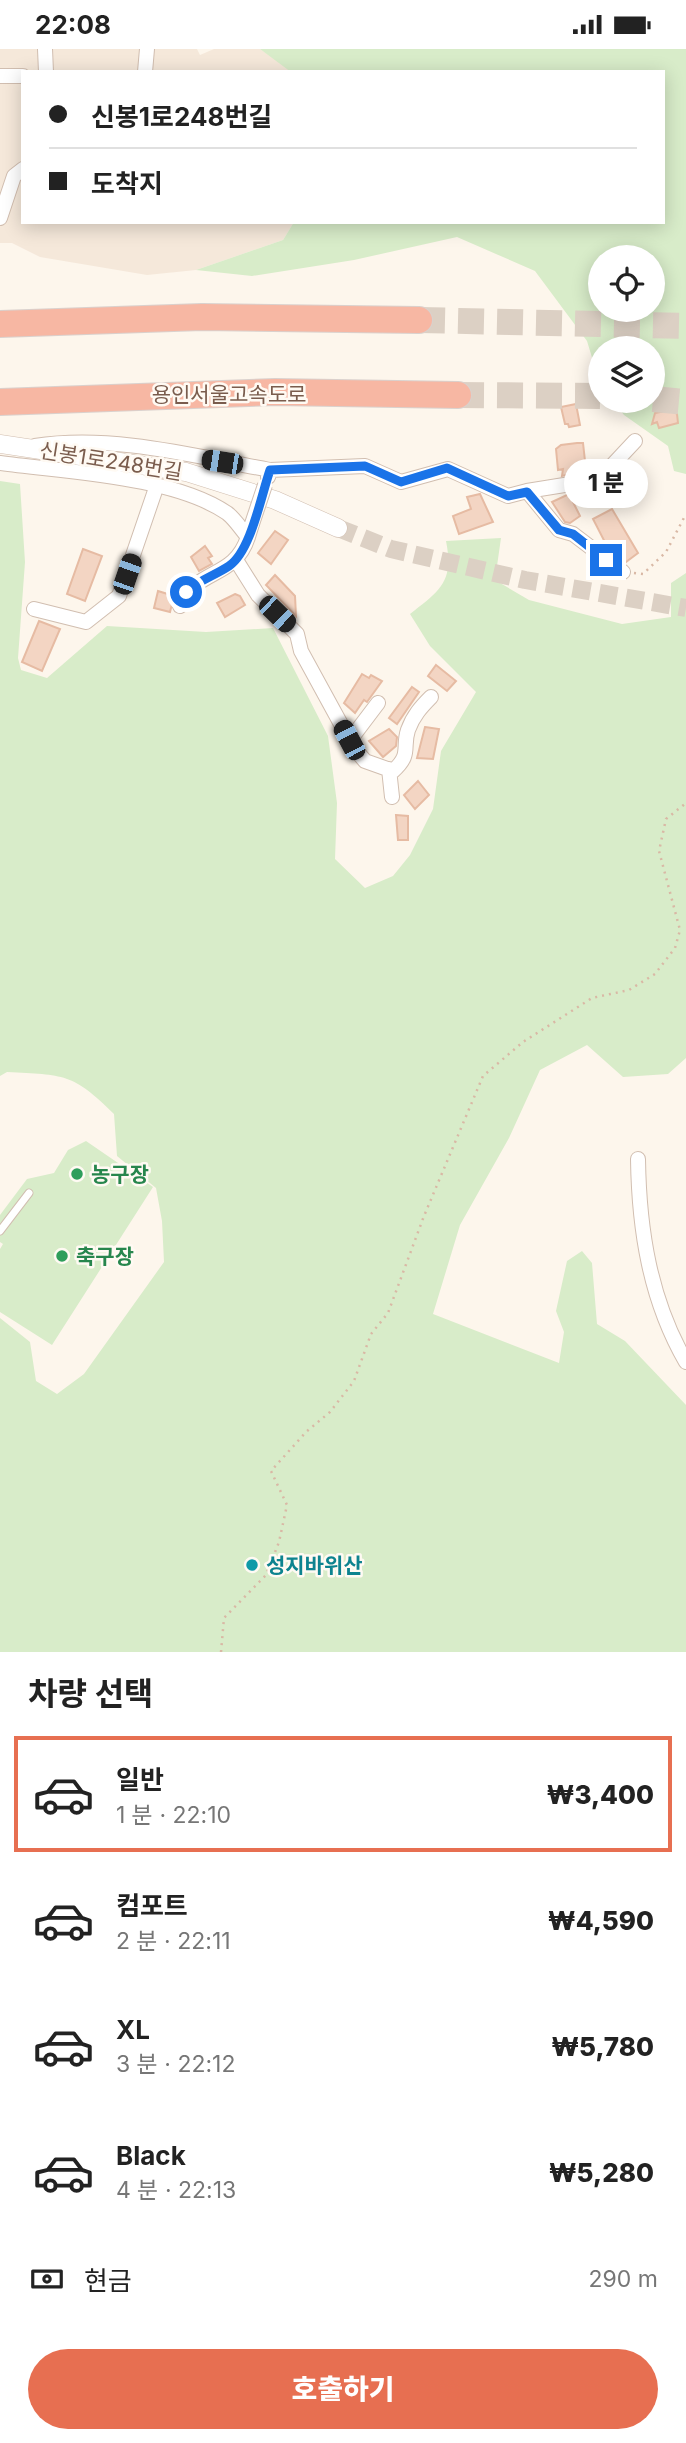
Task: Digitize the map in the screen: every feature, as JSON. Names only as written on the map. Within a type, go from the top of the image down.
[{"type":"highway","points":[[0,324],[152,319],[419,320]]},
{"type":"highway","name":"용인서울고속도로","points":[[0,402],[158,394],[275,392],[458,395]]},
{"type":"street","points":[[45,49],[46,70]]},
{"type":"street","points":[[145,70],[147,49]]},
{"type":"street","points":[[0,76],[21,76]]},
{"type":"street","points":[[0,218],[14,176],[21,171]]},
{"type":"street","points":[[24,448],[72,440],[270,470],[365,466],[401,482],[447,468],[508,496],[583,482],[606,472],[635,441]]},
{"type":"street","name":"신봉1로248번길","points":[[0,444],[186,473],[275,500],[338,529]]},
{"type":"street","points":[[0,463],[157,485],[212,504],[250,531]]},
{"type":"street","points":[[180,606],[186,592],[195,583],[242,555],[270,470]]},
{"type":"street","points":[[34,609],[86,622],[119,596],[157,485]]},
{"type":"street","points":[[527,492],[559,530],[573,534],[623,572]]},
{"type":"street","points":[[236,560],[258,595],[297,634],[301,650],[349,740],[365,761],[391,770]]},
{"type":"street","points":[[391,770],[403,762],[407,750],[407,733],[417,711],[431,697]]},
{"type":"street","points":[[349,740],[378,703]]},
{"type":"street","points":[[391,770],[392,797]]},
{"type":"street","points":[[638,1159],[644,1232],[655,1294],[668,1331],[686,1362]]},
{"type":"lane","points":[[0,1231],[29,1193]]},
{"type":"path","points":[[623,572],[643,574],[666,552],[686,514]]},
{"type":"path","points":[[221,1652],[224,1618],[266,1575],[279,1542],[287,1505],[271,1471],[306,1432],[330,1412],[354,1381],[371,1334],[388,1313],[424,1216],[483,1076],[523,1042],[592,998],[629,990],[655,974],[676,948],[680,930],[659,851],[666,819],[686,803]]},
{"type":"shaded area","points":[[0,49],[197,49],[200,55],[214,49],[260,49],[289,68],[290,70],[21,70],[21,224],[293,224],[283,240],[196,270],[147,275],[40,257],[12,243],[0,243]]},
{"type":"green space","points":[[260,49],[686,49],[686,474],[674,471],[668,446],[622,413],[665,413],[665,336],[588,336],[588,344],[535,271],[457,237],[354,260],[252,276],[196,270],[283,240],[293,224],[665,224],[665,70],[288,70]]},
{"type":"green space","points":[[0,481],[20,484],[25,562],[18,658],[21,670],[47,678],[107,626],[206,632],[273,628],[328,736],[337,803],[335,859],[365,888],[393,876],[410,855],[433,809],[441,751],[476,692],[430,646],[410,614],[443,584],[448,566],[446,541],[501,538],[495,580],[529,600],[622,624],[671,617],[671,583],[686,573],[686,1058],[668,1074],[623,1077],[587,1045],[540,1070],[509,1138],[460,1225],[433,1314],[559,1363],[564,1332],[556,1311],[567,1261],[582,1251],[592,1263],[597,1324],[625,1341],[686,1405],[686,1652],[0,1652],[0,1318],[30,1342],[36,1381],[57,1394],[84,1374],[164,1262],[162,1221],[156,1188],[117,1156],[114,1114],[88,1091],[66,1079],[42,1074],[7,1072],[0,1076]]},
{"type":"green space","points":[[86,1141],[153,1187],[52,1345],[0,1312],[0,1249],[3,1244],[0,1242],[0,1215],[27,1179],[54,1173],[68,1150]]},
{"type":"building","points":[[576,404],[580,425],[569,427],[565,424],[561,407]]},
{"type":"building","points":[[671,410],[677,414],[678,423],[659,428],[657,422],[652,424],[655,413]]},
{"type":"building","points":[[583,443],[586,470],[562,476],[563,469],[558,470],[556,449],[561,445]]},
{"type":"building","points":[[612,479],[620,496],[605,503],[598,486]]},
{"type":"building","points":[[480,494],[493,522],[459,534],[453,516],[471,509],[467,497]]},
{"type":"building","points":[[569,494],[580,516],[570,523],[565,522],[552,502]]},
{"type":"building","points":[[612,509],[638,553],[626,562],[609,550],[593,519]]},
{"type":"building","points":[[275,531],[288,540],[271,564],[258,553]]},
{"type":"building","points":[[205,546],[212,556],[208,558],[212,564],[199,571],[191,557]]},
{"type":"building","points":[[83,549],[102,556],[85,601],[67,594]]},
{"type":"building","points":[[275,575],[295,596],[296,616],[266,585]]},
{"type":"building","points":[[158,591],[174,596],[170,612],[154,608]]},
{"type":"building","points":[[235,594],[240,596],[245,605],[225,617],[217,603]]},
{"type":"building","points":[[39,621],[60,629],[42,671],[22,662]]},
{"type":"building","points":[[436,665],[456,681],[447,691],[428,676]]},
{"type":"building","points":[[362,674],[382,681],[355,713],[344,703]]},
{"type":"building","points":[[412,687],[419,692],[397,724],[389,718]]},
{"type":"building","points":[[425,727],[439,729],[433,759],[417,758]]},
{"type":"building","points":[[389,729],[397,737],[396,746],[383,757],[369,741]]},
{"type":"building","points":[[418,781],[429,795],[415,809],[404,795]]},
{"type":"building","points":[[396,815],[408,816],[408,840],[398,840]]},
{"type":"tunnel","points":[[419,320],[686,326]]},
{"type":"tunnel","points":[[458,395],[588,396]]},
{"type":"tunnel","points":[[665,400],[686,402]]},
{"type":"tunnel","points":[[338,528],[391,549],[525,580],[686,608]]},
{"type":"place","name":"농구장","points":[[77,1174]]},
{"type":"place","name":"축구장","points":[[62,1256]]},
{"type":"place","name":"성지바위산","points":[[252,1565]]},
{"type":"route","points":[[186,592],[195,583],[229,567],[242,555],[270,470],[365,466],[401,482],[447,468],[508,496],[527,492],[559,530],[573,534],[606,560]]}]
